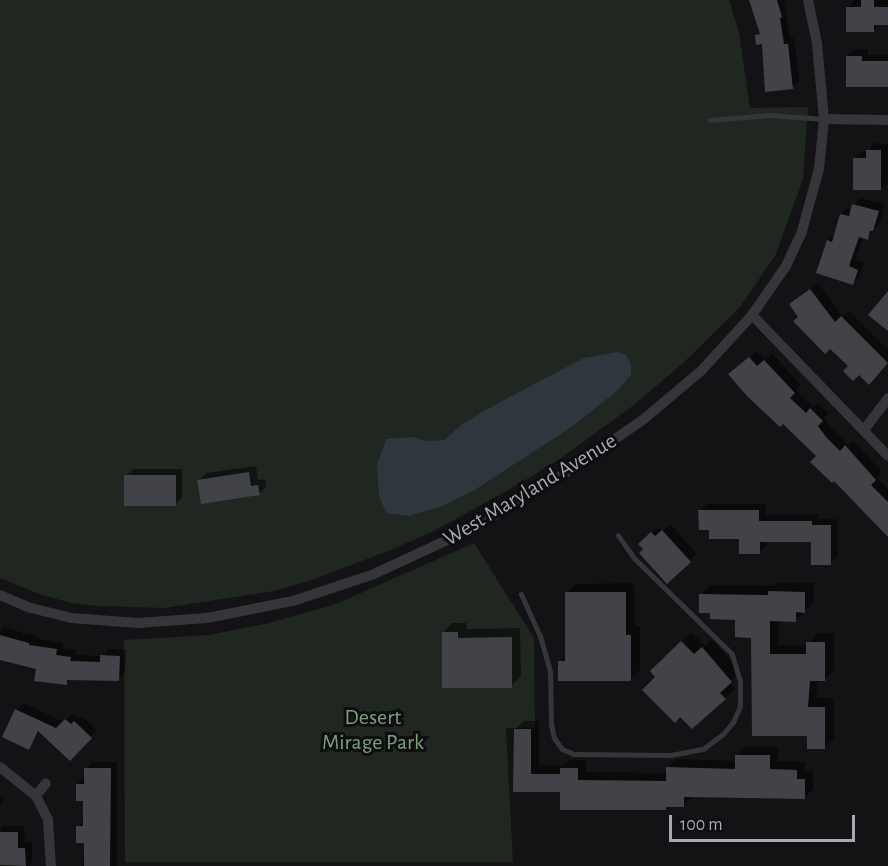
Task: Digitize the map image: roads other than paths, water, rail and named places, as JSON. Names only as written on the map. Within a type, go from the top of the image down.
[{"type":"street","name":"West Maryland Avenue","points":[[0,595],[31,608],[71,618],[138,623],[195,620],[243,612],[340,587],[444,543],[582,463],[644,419],[720,352],[752,315],[786,266],[802,231],[819,169],[824,119],[818,43],[808,0]]},
{"type":"street","points":[[824,119],[888,120]]},
{"type":"street","points":[[752,315],[888,456]]},
{"type":"street","points":[[864,430],[888,398]]},
{"type":"street","points":[[0,767],[36,796],[48,820],[51,866]]},
{"type":"street","points":[[36,796],[46,783]]},
{"type":"lane","points":[[711,120],[770,115],[824,119]]},
{"type":"lane","points":[[521,594],[540,636],[550,670],[551,724],[554,738],[562,749],[574,753],[670,755],[703,748],[723,734],[734,722],[740,706],[740,681],[732,654],[634,558],[618,535]]},
{"type":"park label","name":"Desert Mirage Park","points":[[373,730]]}]
